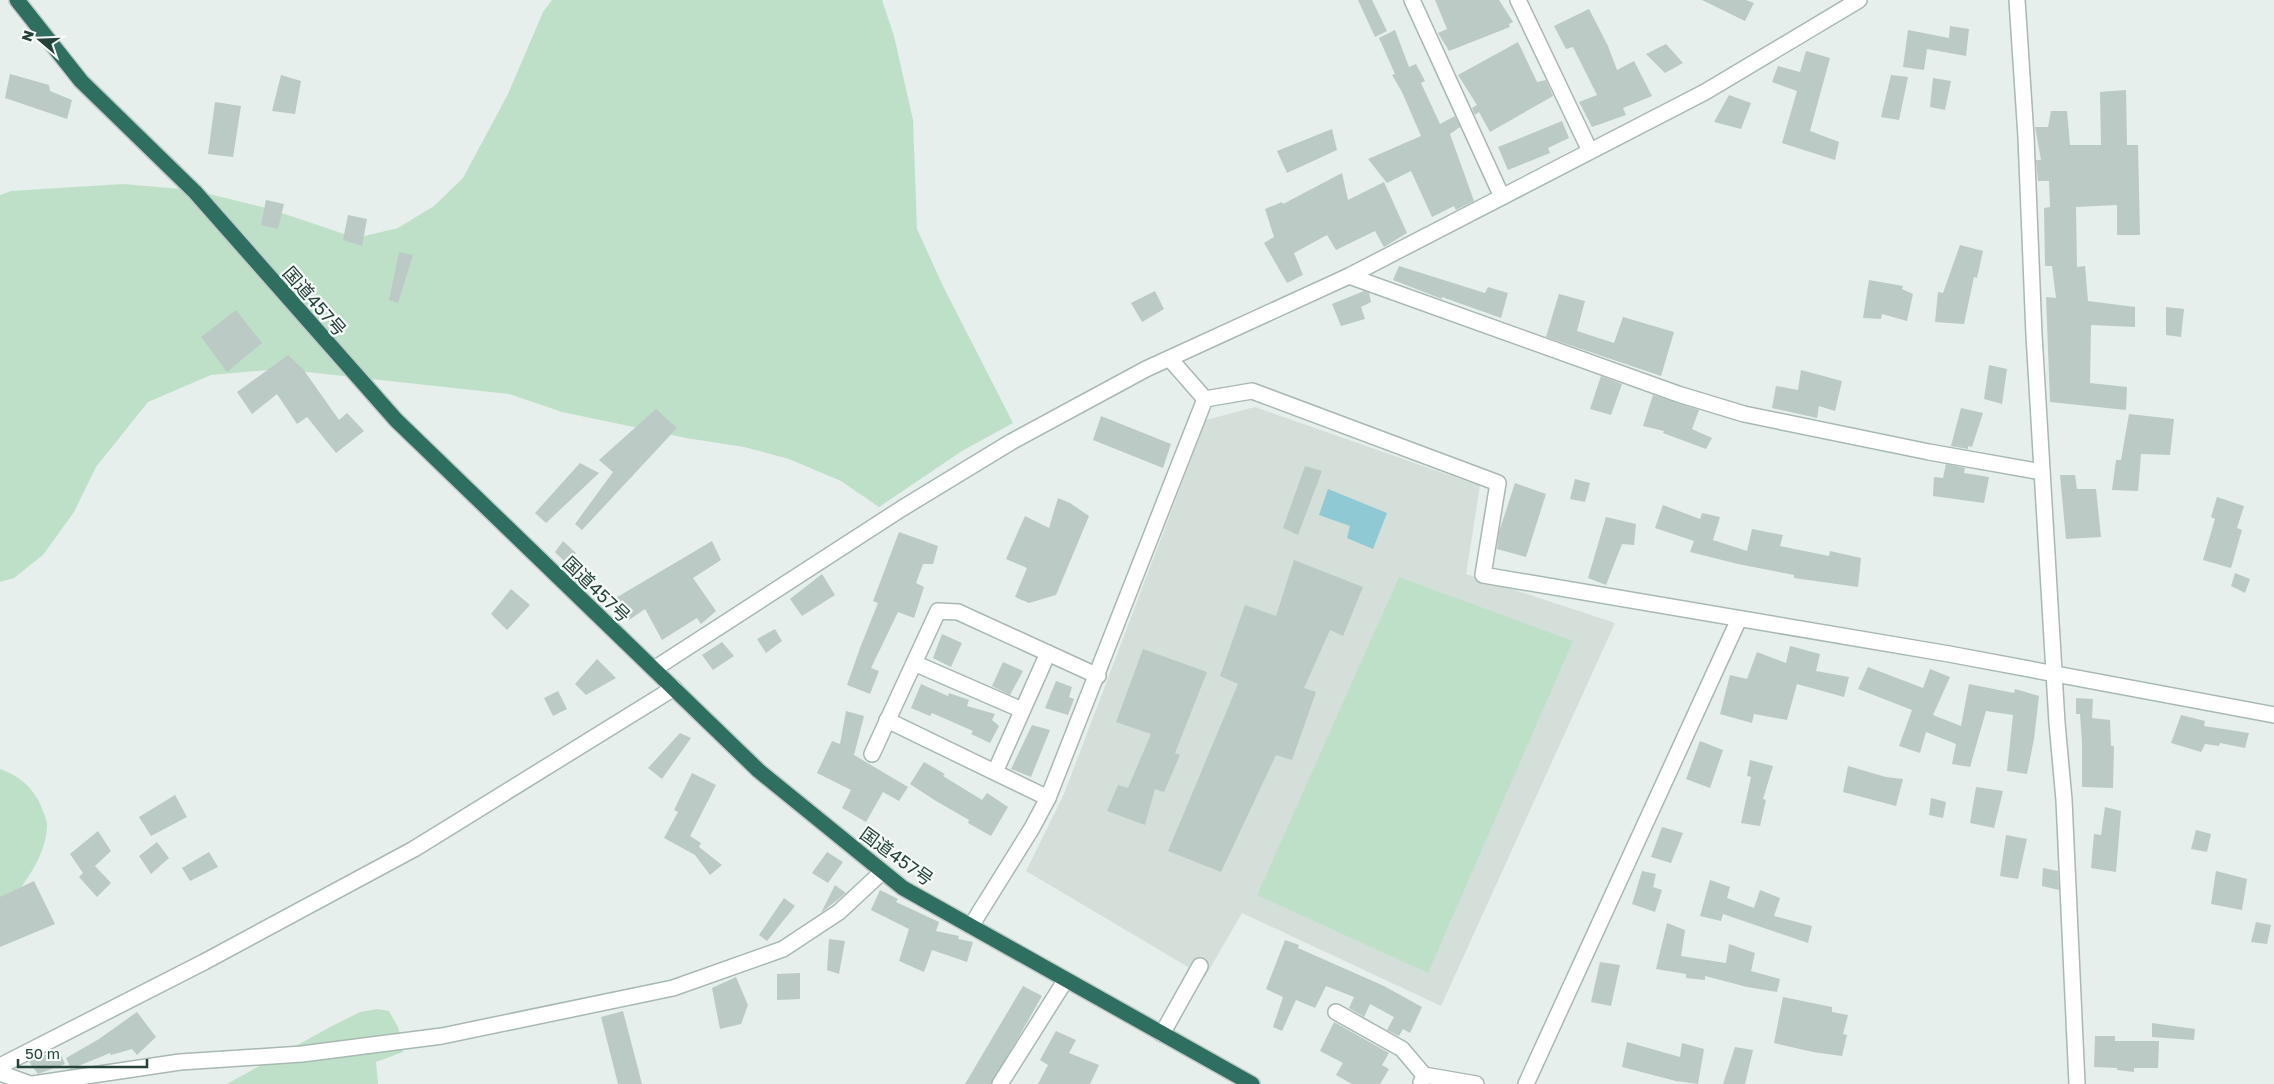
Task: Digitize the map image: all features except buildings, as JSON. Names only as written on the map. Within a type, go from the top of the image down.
[{"type":"highway","name":"国道457号","points":[[17,0],[82,81],[195,192],[396,420],[759,771],[903,888],[1065,981],[1252,1084]]},
{"type":"street","points":[[1412,0],[1502,197]]},
{"type":"street","points":[[1518,0],[1590,151]]},
{"type":"street","points":[[654,669],[901,509],[1011,442],[1146,369],[1349,276],[1705,92],[1858,0]]},
{"type":"street","points":[[2017,0],[2042,472],[2057,724],[2064,800],[2077,1084]]},
{"type":"street","points":[[1349,276],[1678,394],[1744,414],[1929,452],[2042,472]]},
{"type":"street","points":[[1170,359],[1205,399]]},
{"type":"street","points":[[1205,399],[1252,391],[1498,483],[1483,576],[1949,654],[2274,716]]},
{"type":"street","points":[[971,926],[1032,828],[1048,798],[1098,676],[1205,399]]},
{"type":"street","points":[[872,754],[938,611],[958,612],[1098,676]]},
{"type":"street","points":[[1526,1084],[1739,619]]},
{"type":"street","points":[[995,772],[1048,653]]},
{"type":"street","points":[[914,663],[1022,710]]},
{"type":"street","points":[[0,1066],[204,962],[414,849],[674,688]]},
{"type":"street","points":[[887,720],[1048,798]]},
{"type":"street","points":[[0,1073],[32,1084],[180,1062],[302,1054],[442,1036],[673,988],[783,949],[838,912],[882,872]]},
{"type":"street","points":[[1162,1034],[1200,966]]},
{"type":"street","points":[[1000,1084],[1065,981]]},
{"type":"street","points":[[1336,1012],[1402,1049],[1422,1079],[1476,1084]]},
{"type":"shaded area","points":[[1255,407],[1480,486],[1466,574],[1615,623],[1441,1006],[1242,913],[1205,977],[1026,871],[1064,794],[1206,420]]},
{"type":"green space","points":[[552,0],[882,0],[894,36],[913,120],[917,229],[943,286],[1013,423],[962,451],[879,507],[841,481],[789,459],[744,447],[686,438],[562,412],[509,394],[279,369],[211,375],[148,402],[96,467],[74,512],[43,555],[14,578],[0,582],[0,195],[11,191],[123,184],[193,190],[270,209],[356,238],[398,228],[434,206],[463,178],[508,94],[543,12]]},
{"type":"green space","points":[[1399,577],[1573,641],[1428,973],[1257,895]]},
{"type":"green space","points":[[0,769],[13,775],[30,788],[38,799],[47,824],[46,837],[37,861],[24,884],[0,915]]},
{"type":"green space","points":[[378,1009],[389,1011],[398,1027],[403,1052],[376,1062],[378,1084],[227,1084],[360,1012]]},
{"type":"water","points":[[1328,489],[1387,513],[1373,549],[1347,538],[1350,526],[1319,515]]}]
